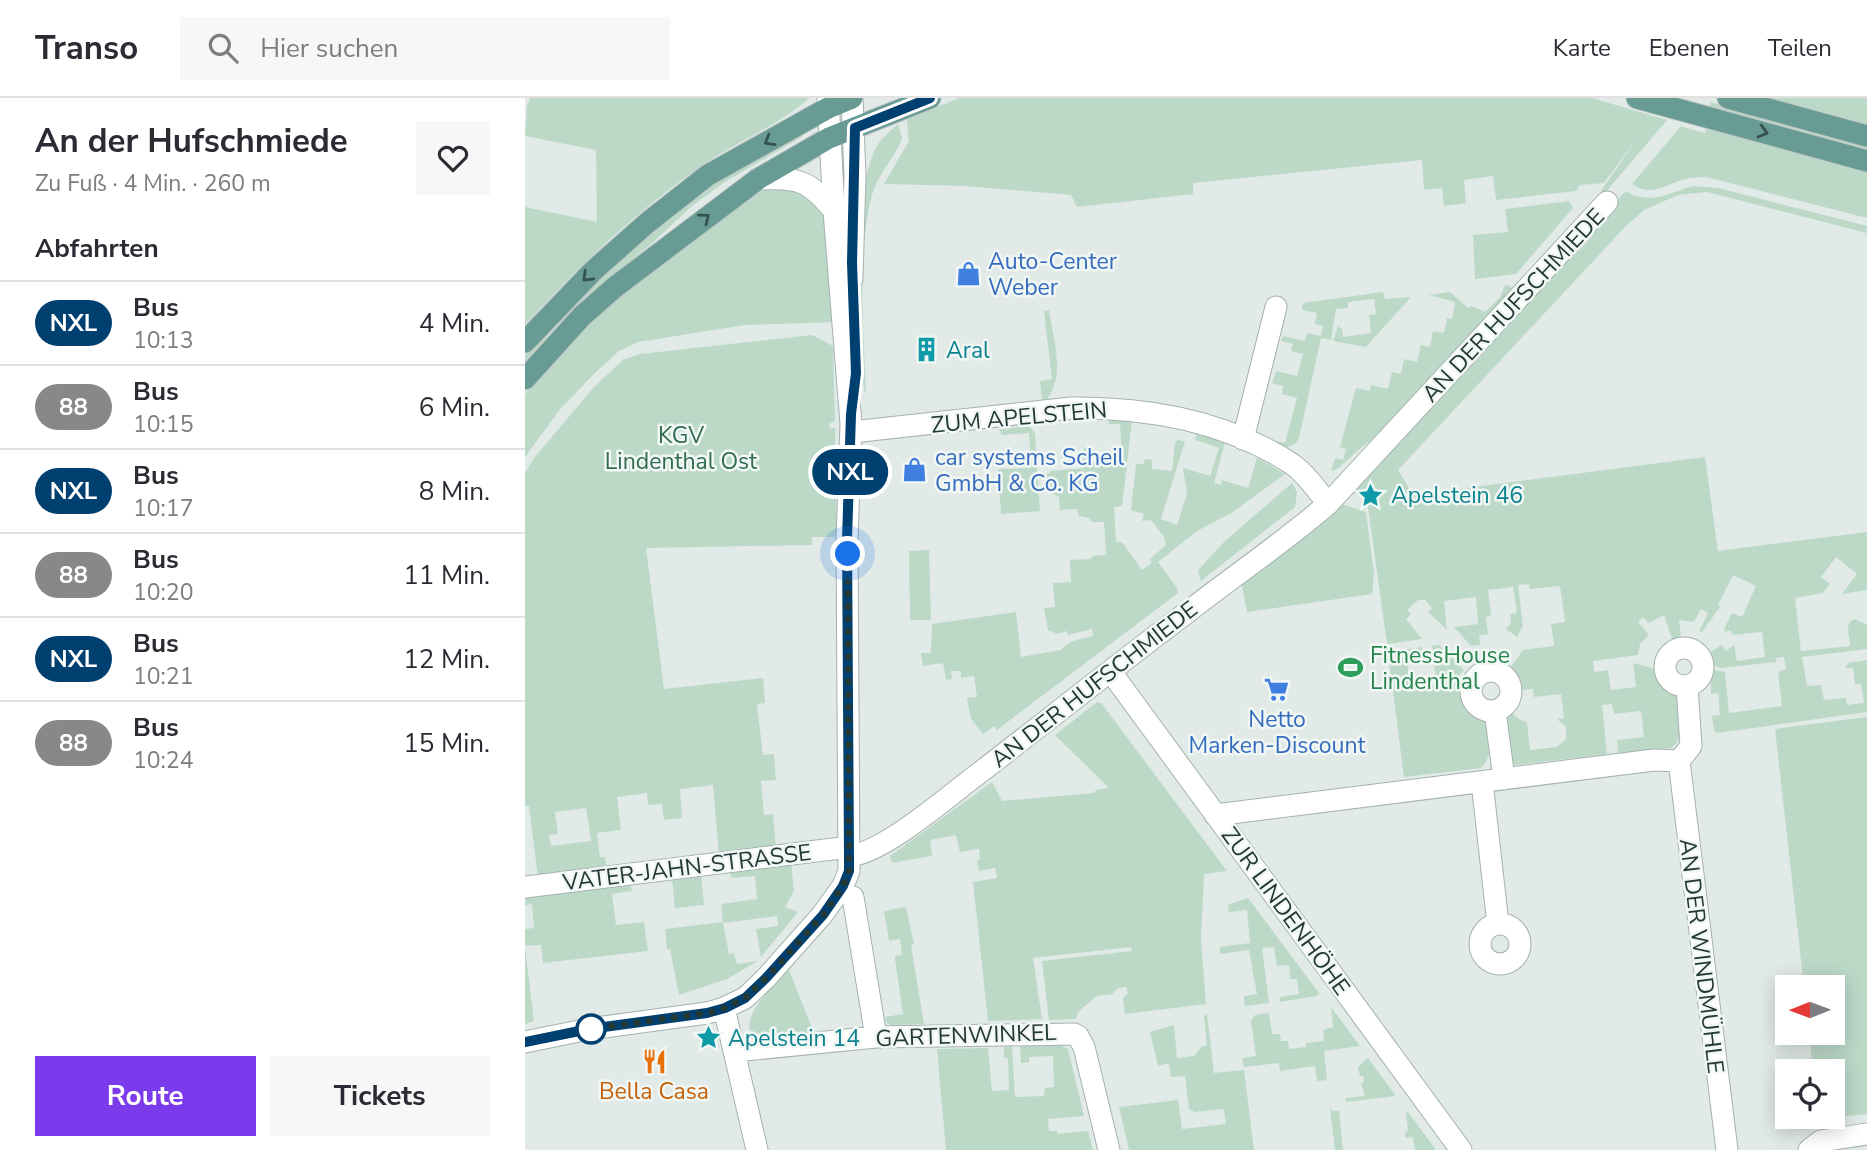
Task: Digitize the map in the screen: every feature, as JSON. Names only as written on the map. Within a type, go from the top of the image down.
[{"type":"main road","points":[[525,342],[593,271],[647,223],[708,175],[828,103],[852,98]]},
{"type":"main road","points":[[525,379],[582,316],[606,294],[758,179],[829,138],[930,98]]},
{"type":"main road","points":[[1637,98],[1867,161]]},
{"type":"main road","points":[[1728,98],[1867,136]]},
{"type":"street","points":[[525,1042],[589,1029],[707,1013],[745,998],[823,915],[843,886],[849,871],[847,540],[851,423],[856,373],[852,263],[855,128],[852,98]]},
{"type":"street","points":[[828,103],[851,423]]},
{"type":"street","points":[[758,179],[782,178],[810,186],[834,211]]},
{"type":"street","name":"AN DER HUFSCHMIEDE","points":[[849,852],[867,852],[903,830],[1188,611],[1297,531],[1328,504],[1608,202]]},
{"type":"street","points":[[1243,439],[1276,307]]},
{"type":"street","name":"ZUM APELSTEIN","points":[[851,423],[1071,408],[1164,414],[1243,439],[1293,466],[1328,504]]},
{"type":"street","name":"ZUR LINDENHÖHE","points":[[1111,672],[1461,1150]]},
{"type":"street","name":"AN DER WINDMÜHLE","points":[[1687,686],[1691,746],[1679,761],[1727,1150]]},
{"type":"street","points":[[1495,711],[1504,779]]},
{"type":"street","points":[[1215,815],[1654,760],[1679,761]]},
{"type":"street","points":[[1482,782],[1497,924]]},
{"type":"street","name":"VATER-JAHN-STRASSE","points":[[525,887],[849,852]]},
{"type":"street","points":[[853,897],[876,1037]]},
{"type":"street","points":[[725,1008],[757,1150]]},
{"type":"street","name":"GARTENWINKEL","points":[[735,1051],[876,1037],[1074,1034],[1084,1047],[1109,1150]]},
{"type":"street","points":[[1809,1150],[1821,1141],[1867,1134]]},
{"type":"green space","points":[[530,98],[809,98],[783,118],[727,150],[676,184],[630,221],[587,261],[525,325],[525,207],[597,222],[596,150],[525,136]]},
{"type":"green space","points":[[959,98],[1592,98],[1667,120],[1605,193],[1601,191],[1638,137],[1604,183],[1580,185],[1576,191],[1496,200],[1493,176],[1464,180],[1466,203],[1444,206],[1442,188],[1424,190],[1422,160],[1193,183],[1193,194],[1077,207],[1071,195],[967,186],[884,184],[909,141],[907,119]]},
{"type":"green space","points":[[1771,98],[1867,98],[1867,124]]},
{"type":"green space","points":[[1711,102],[1867,146],[1867,153],[1708,109]]},
{"type":"green space","points":[[898,124],[901,142],[874,188],[864,243],[862,294],[866,395],[861,363],[862,211],[869,165],[876,148]]},
{"type":"green space","points":[[1681,126],[1705,133],[1707,127],[1867,171],[1867,218],[1706,177],[1685,179],[1651,190],[1632,184]]},
{"type":"green space","points":[[800,134],[803,136],[725,182],[692,206],[650,245],[586,297],[525,363],[525,355],[547,331],[642,238],[721,179]]},
{"type":"green space","points":[[793,185],[823,211],[834,322],[745,325],[638,342],[619,351],[597,371],[561,408],[525,457],[525,394],[606,305],[762,191],[771,187]]},
{"type":"green space","points":[[1693,186],[1718,188],[1867,226],[1867,233],[1707,192],[1678,195],[1644,210],[1398,470],[1413,495],[1705,457],[1718,551],[1867,532],[1867,590],[1842,594],[1857,574],[1836,557],[1821,577],[1830,584],[1823,593],[1795,598],[1801,651],[1850,646],[1848,630],[1851,621],[1855,619],[1867,625],[1867,649],[1802,657],[1807,686],[1821,685],[1824,700],[1846,698],[1847,705],[1864,703],[1861,684],[1855,684],[1853,668],[1845,668],[1848,663],[1867,660],[1867,712],[1717,733],[1714,730],[1712,716],[1720,715],[1718,693],[1711,694],[1710,669],[1725,672],[1729,713],[1782,706],[1778,672],[1786,669],[1784,657],[1776,658],[1776,662],[1721,668],[1711,664],[1709,653],[1722,645],[1726,651],[1734,645],[1737,661],[1765,657],[1762,632],[1733,635],[1730,630],[1726,632],[1724,629],[1732,613],[1742,617],[1756,586],[1733,575],[1718,605],[1720,607],[1702,632],[1699,631],[1708,613],[1701,609],[1694,622],[1679,620],[1681,636],[1672,639],[1664,615],[1649,623],[1643,617],[1638,622],[1649,635],[1640,644],[1638,655],[1593,661],[1594,672],[1608,670],[1611,690],[1636,687],[1633,663],[1656,669],[1662,681],[1676,696],[1681,708],[1682,724],[1676,744],[1671,748],[1618,753],[1617,740],[1644,737],[1641,711],[1614,714],[1612,704],[1602,705],[1607,754],[1515,765],[1506,739],[1506,724],[1510,711],[1520,720],[1527,722],[1530,750],[1557,747],[1566,739],[1566,727],[1557,719],[1564,718],[1561,694],[1534,697],[1533,689],[1519,690],[1518,679],[1510,668],[1523,650],[1554,646],[1551,624],[1565,622],[1560,586],[1530,589],[1529,584],[1518,585],[1523,626],[1517,637],[1506,629],[1511,623],[1510,614],[1517,613],[1513,587],[1488,590],[1491,616],[1486,617],[1488,634],[1479,635],[1480,645],[1471,646],[1454,627],[1478,624],[1476,597],[1444,601],[1447,630],[1428,612],[1432,608],[1425,600],[1418,600],[1407,610],[1411,614],[1406,619],[1422,639],[1387,644],[1367,500],[1350,490],[1626,191],[1643,198],[1651,198]]},
{"type":"green space","points":[[1569,201],[1573,208],[1516,274],[1475,279],[1473,235],[1508,232],[1505,209]]},
{"type":"green space","points":[[1505,285],[1515,290],[1374,444],[1368,442],[1337,469],[1331,471],[1335,458],[1343,460],[1346,449],[1340,447],[1356,388],[1370,391],[1371,385],[1388,389],[1392,372],[1401,374],[1404,359],[1417,362],[1421,345],[1430,347],[1433,331],[1444,333],[1447,318],[1452,319],[1455,302],[1429,295],[1450,292],[1468,308],[1471,306],[1485,312],[1500,297]]},
{"type":"green space","points":[[1383,292],[1385,299],[1411,297],[1366,347],[1333,341],[1338,326],[1342,329],[1343,337],[1371,333],[1369,315],[1376,314],[1374,299],[1348,302],[1348,308],[1336,309],[1331,340],[1321,338],[1299,438],[1295,444],[1283,449],[1271,440],[1285,443],[1297,398],[1282,394],[1283,386],[1272,383],[1276,371],[1297,376],[1303,354],[1291,351],[1293,344],[1281,341],[1283,336],[1305,341],[1307,333],[1321,336],[1323,326],[1315,324],[1317,313],[1302,310],[1303,303]]},
{"type":"green space","points":[[1049,310],[1057,368],[1053,389],[1047,399],[1042,400],[1040,381],[1052,379],[1044,311]]},
{"type":"green space","name":"KGV Lindenthal Ost","points":[[812,335],[833,346],[835,421],[829,424],[830,428],[835,428],[837,537],[812,537],[812,545],[646,548],[664,689],[763,678],[765,703],[757,704],[763,755],[774,754],[776,780],[761,781],[764,815],[773,814],[776,848],[719,854],[713,785],[680,789],[682,818],[664,820],[662,804],[648,805],[647,793],[617,797],[621,830],[597,833],[600,857],[605,857],[607,870],[538,878],[529,806],[525,806],[525,473],[534,458],[594,387],[623,360],[640,354]],"holes":[[[586,808],[591,841],[551,846],[549,835],[558,834],[555,812]]]},
{"type":"green space","points":[[1109,420],[1132,421],[1122,506],[1114,507],[1116,542],[1122,542],[1142,570],[1152,563],[1150,559],[1166,545],[1164,537],[1151,520],[1142,521],[1144,514],[1131,510],[1136,464],[1144,464],[1145,459],[1152,460],[1152,469],[1172,471],[1175,443],[1177,440],[1185,441],[1161,519],[1177,525],[1187,494],[1183,468],[1210,476],[1219,448],[1195,440],[1197,433],[1225,443],[1214,483],[1221,485],[1222,480],[1248,488],[1257,458],[1285,474],[1233,512],[1197,531],[1158,562],[1178,593],[997,730],[994,726],[983,734],[971,719],[967,698],[977,697],[974,676],[961,678],[961,671],[951,671],[952,679],[946,680],[943,663],[923,666],[921,653],[931,653],[932,624],[1016,612],[1021,657],[1061,650],[1071,642],[1093,636],[1092,629],[1068,635],[1067,631],[1057,634],[1048,630],[1044,608],[1055,607],[1053,583],[1071,582],[1070,560],[1106,555],[1104,522],[1092,522],[1089,518],[1079,516],[1077,509],[1060,510],[1059,497],[1047,490],[1046,474],[1051,471],[1084,468],[1084,448],[1091,448],[1090,463],[1122,461],[1120,424],[1109,424]]},
{"type":"green space","points":[[1030,426],[1035,434],[1040,511],[1001,514],[998,469],[1031,468],[1029,433],[1002,435],[999,429]]},
{"type":"green space","points":[[1292,483],[1297,492],[1295,507],[1201,581],[1198,570],[1225,541]]},
{"type":"green space","points":[[1341,504],[1366,512],[1374,574],[1372,594],[1247,612],[1241,580]]},
{"type":"green space","points":[[929,550],[931,620],[910,620],[909,551]]},
{"type":"green space","points":[[1439,645],[1464,670],[1458,677],[1436,679],[1432,646]]},
{"type":"green space","points":[[1422,647],[1422,655],[1407,657],[1409,682],[1416,682],[1416,686],[1461,681],[1468,704],[1486,721],[1489,753],[1481,768],[1404,777],[1388,652]]},
{"type":"green space","points":[[1097,702],[1102,704],[1227,871],[1204,874],[1201,939],[1206,1004],[1125,1014],[1123,998],[1128,993],[1126,987],[1118,988],[1112,994],[1097,996],[1078,1012],[1076,1019],[1049,1020],[1042,961],[1132,951],[1131,947],[1033,958],[1042,1019],[988,1021],[973,882],[997,878],[995,868],[979,871],[979,849],[960,852],[956,835],[930,840],[932,856],[892,863],[890,856],[992,782],[1002,801],[1094,793],[1096,790],[1109,788],[1055,735]]},
{"type":"green space","points":[[1867,717],[1867,1114],[1845,1116],[1845,1059],[1812,1059],[1810,1045],[1845,1045],[1845,975],[1803,975],[1775,729]]},
{"type":"green space","points":[[791,862],[794,891],[785,907],[798,912],[761,957],[756,929],[778,926],[777,916],[723,923],[729,954],[734,953],[737,964],[758,961],[727,979],[679,995],[670,949],[667,949],[665,929],[723,922],[721,904],[757,899],[755,876],[731,878],[730,869]]},
{"type":"green space","points":[[701,873],[704,905],[675,908],[672,878]]},
{"type":"green space","points":[[630,884],[632,891],[612,894],[616,925],[644,922],[648,951],[543,963],[541,945],[525,946],[525,929],[534,928],[532,904],[525,905],[525,898]]},
{"type":"green space","points":[[1248,898],[1319,993],[1317,996],[1280,1002],[1280,997],[1299,994],[1297,979],[1290,979],[1289,965],[1277,966],[1274,947],[1262,948],[1269,1003],[1245,1006],[1244,996],[1257,994],[1249,950],[1220,954],[1220,947],[1250,943],[1247,910],[1229,912],[1228,905]]},
{"type":"green space","points":[[906,907],[914,944],[911,945],[924,1024],[891,1025],[886,1022],[885,1017],[903,1014],[895,959],[895,956],[902,955],[900,939],[889,941],[884,911]]},
{"type":"green space","points":[[525,947],[534,1021],[525,1024]]},
{"type":"green space","points":[[789,970],[814,1033],[753,1034],[749,1028],[754,1011],[764,996]]},
{"type":"green space","points":[[1331,1007],[1360,1046],[1324,1051],[1327,1080],[1317,1081],[1315,1066],[1280,1071],[1279,1063],[1244,1067],[1242,1058],[1256,1056],[1251,1021],[1255,1015],[1269,1013],[1272,1034],[1280,1034],[1281,1041],[1288,1041],[1289,1049],[1324,1041],[1323,1030],[1333,1027]]},
{"type":"green space","points":[[1207,1014],[1214,1073],[1244,1070],[1254,1150],[1129,1150],[1119,1107],[1178,1100],[1182,1129],[1226,1124],[1224,1109],[1195,1112],[1189,1109],[1185,1076],[1171,1077],[1169,1063],[1158,1066],[1150,1032],[1174,1025],[1177,1058],[1194,1056],[1201,1047],[1207,1045],[1204,1016]]},
{"type":"green space","points":[[1060,1045],[1068,1049],[1084,1116],[1048,1119],[1049,1131],[1057,1131],[1057,1134],[1088,1131],[1093,1150],[946,1150],[937,1049],[988,1048],[992,1091],[1009,1090],[1008,1058],[1004,1058],[1004,1047],[1012,1046],[1015,1097],[1044,1096],[1045,1088],[1054,1087],[1053,1056],[1029,1057],[1029,1062],[1021,1063],[1020,1046]]},
{"type":"green space","points":[[1368,1058],[1396,1096],[1346,1102],[1346,1098],[1365,1096],[1361,1083],[1364,1082],[1363,1076],[1360,1076],[1358,1067]]},
{"type":"green space","points":[[1330,1108],[1339,1111],[1343,1150],[1335,1150]]},
{"type":"green space","points":[[1406,1112],[1436,1150],[1415,1150],[1413,1137],[1405,1138],[1408,1130]]},
{"type":"bus line","name":"NXL","points":[[525,1042],[725,1008],[745,998],[766,978],[823,915],[843,886],[849,871],[847,540],[851,414],[856,373],[852,263],[855,128],[930,98]]},
{"type":"place","name":"Auto-Center Weber","points":[[968,274]]},
{"type":"place","name":"Aral","points":[[926,350]]},
{"type":"place","name":"car systems Scheil GmbH & Co. KG","points":[[915,470]]},
{"type":"place","name":"Apelstein 46","points":[[1371,495]]},
{"type":"place","name":"FitnessHouse Lindenthal","points":[[1350,668]]},
{"type":"place","name":"Netto Marken-Discount","points":[[1277,689]]},
{"type":"place","name":"Apelstein 14","points":[[708,1038]]},
{"type":"place","name":"Bella Casa","points":[[654,1061]]},
{"type":"route","points":[[591,1029],[707,1013],[745,998],[823,915],[843,886],[849,871],[848,554]]}]
